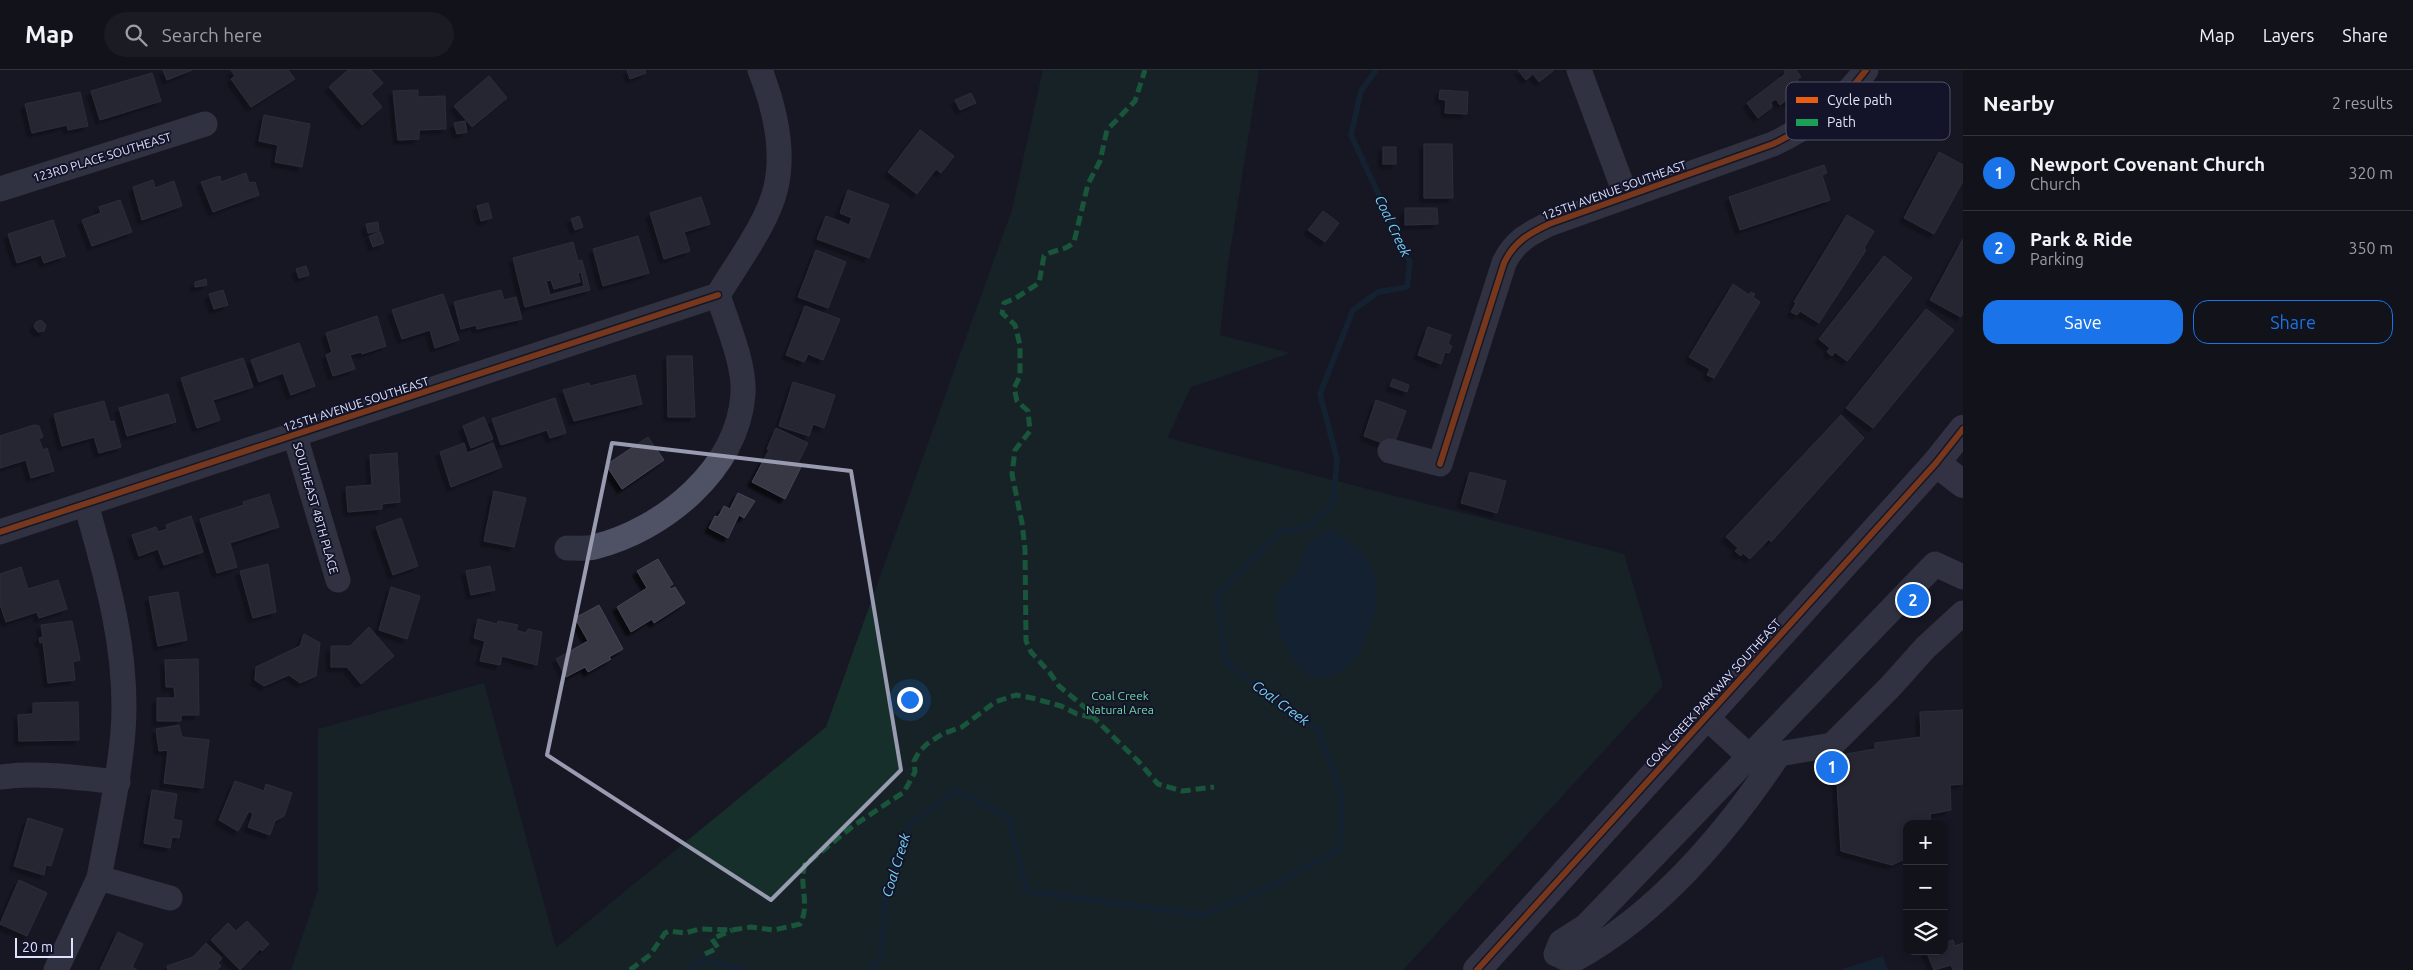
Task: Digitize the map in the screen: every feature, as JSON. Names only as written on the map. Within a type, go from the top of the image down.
[{"type":"main road","name":"COAL CREEK PARKWAY SOUTHEAST","points":[[1477,970],[1936,463],[1963,429]]},
{"type":"main road","points":[[1936,463],[1963,484]]},
{"type":"street","points":[[567,548],[592,548],[617,540],[644,526],[702,485],[733,439],[740,416],[743,392],[741,370],[718,295],[763,219],[776,187],[777,127],[770,95],[760,70]]},
{"type":"street","points":[[1579,70],[1626,196]]},
{"type":"street","name":"125TH AVENUE SOUTHEAST","points":[[1855,82],[1866,70]]},
{"type":"street","name":"123RD PLACE SOUTHEAST","points":[[1,185],[205,124]]},
{"type":"street","name":"125TH AVENUE SOUTHEAST","points":[[1390,451],[1440,464],[1504,263],[1510,250],[1518,240],[1549,224],[1773,144],[1786,137]]},
{"type":"street","name":"125TH AVENUE SOUTHEAST","points":[[0,532],[718,295]]},
{"type":"street","name":"SOUTHEAST 48TH PLACE","points":[[295,436],[338,580]]},
{"type":"street","points":[[56,970],[99,878],[118,782],[123,730],[122,672],[109,585],[86,504]]},
{"type":"street","points":[[1963,577],[1935,564],[1758,765],[1586,926],[1561,942],[1556,954],[1572,961],[1602,945],[1669,889],[1748,801],[1758,765],[1779,754],[1832,745],[1891,686],[1925,648],[1963,614]]},
{"type":"street","points":[[1706,717],[1758,765]]},
{"type":"street","points":[[0,777],[19,775],[61,776],[118,782]]},
{"type":"street","points":[[99,878],[170,898]]},
{"type":"highlighted area","points":[[612,443],[851,471],[901,770],[771,900],[547,755]]},
{"type":"green space","name":"Coal Creek Natural Area","points":[[1043,70],[1259,70],[1227,270],[1220,335],[1290,353],[1191,387],[1167,438],[1624,554],[1663,686],[1403,970],[291,970],[318,890],[318,729],[484,683],[556,948],[826,727],[1012,210]]},
{"type":"water","points":[[1331,530],[1362,551],[1375,576],[1376,610],[1359,653],[1338,674],[1315,679],[1300,668],[1283,641],[1277,619],[1277,598],[1281,586],[1295,572],[1310,545],[1324,532]]},
{"type":"water","points":[[1883,956],[1888,970],[1843,970],[1843,969]]},
{"type":"building","points":[[163,70],[192,70],[167,80]]},
{"type":"building","points":[[231,70],[288,70],[295,79],[251,107],[231,79],[235,76]]},
{"type":"building","points":[[348,70],[371,70],[383,83],[371,94],[382,107],[362,125],[329,87]]},
{"type":"building","points":[[627,70],[645,70],[646,73],[630,79]]},
{"type":"building","points":[[1518,70],[1529,70],[1532,75],[1526,80]]},
{"type":"building","points":[[1530,70],[1554,70],[1539,82]]},
{"type":"building","points":[[1784,70],[1796,70],[1801,77],[1797,79],[1799,82],[1786,82],[1786,100],[1780,105],[1776,99],[1771,102],[1772,107],[1758,118],[1747,103],[1785,74]]},
{"type":"building","points":[[152,73],[161,101],[100,120],[91,91]]},
{"type":"building","points":[[489,76],[507,98],[472,127],[454,106]]},
{"type":"building","points":[[418,90],[418,97],[445,96],[446,129],[419,130],[419,139],[398,140],[393,91]]},
{"type":"building","points":[[1440,90],[1468,92],[1467,114],[1445,113],[1446,100],[1439,99]]},
{"type":"building","points":[[80,92],[88,126],[68,130],[67,125],[32,133],[25,104]]},
{"type":"building","points":[[971,93],[976,103],[960,110],[955,100]]},
{"type":"building","points":[[264,115],[310,124],[302,167],[275,162],[278,145],[259,141]]},
{"type":"building","points":[[465,121],[467,132],[457,134],[454,123]]},
{"type":"building","points":[[920,130],[954,156],[941,173],[936,169],[917,194],[888,172]]},
{"type":"building","points":[[1424,144],[1452,144],[1453,198],[1424,198]]},
{"type":"building","points":[[1383,147],[1396,147],[1396,164],[1383,164]]},
{"type":"building","points":[[1939,152],[1963,165],[1963,181],[1934,234],[1904,218]]},
{"type":"building","points":[[1824,165],[1827,173],[1822,175],[1830,200],[1740,230],[1729,197]]},
{"type":"building","points":[[246,173],[249,183],[255,182],[259,195],[213,212],[201,182],[220,176],[221,182]]},
{"type":"building","points":[[153,180],[155,188],[174,181],[182,206],[142,220],[133,187]]},
{"type":"building","points":[[848,190],[889,205],[869,258],[817,239],[826,216],[849,225],[852,218],[840,213]]},
{"type":"building","points":[[701,197],[710,224],[684,232],[690,251],[664,259],[650,213]]},
{"type":"building","points":[[120,200],[132,232],[92,246],[82,220],[101,213],[99,207]]},
{"type":"building","points":[[488,203],[492,218],[481,221],[477,206]]},
{"type":"building","points":[[1405,208],[1437,208],[1438,224],[1405,225]]},
{"type":"building","points":[[1323,211],[1339,223],[1325,242],[1308,230]]},
{"type":"building","points":[[1847,215],[1874,231],[1864,248],[1866,250],[1819,323],[1800,311],[1797,315],[1791,312],[1796,303],[1794,302]]},
{"type":"building","points":[[579,216],[583,227],[575,230],[571,219]]},
{"type":"building","points":[[53,220],[65,256],[44,263],[41,255],[17,263],[8,234]]},
{"type":"building","points":[[378,222],[379,231],[368,233],[366,224]]},
{"type":"building","points":[[380,232],[384,243],[373,247],[369,236]]},
{"type":"building","points":[[638,236],[649,273],[603,286],[593,249]]},
{"type":"building","points":[[1963,239],[1963,313],[1961,317],[1930,300]]},
{"type":"building","points":[[573,242],[578,261],[582,260],[590,290],[525,307],[513,258]],"holes":[[[581,272],[584,286],[550,295],[546,281],[551,280],[554,289],[580,282],[578,273]]]},
{"type":"building","points":[[816,250],[846,262],[828,308],[798,297]]},
{"type":"building","points":[[1884,256],[1912,278],[1847,361],[1835,352],[1832,356],[1827,352],[1830,348],[1819,339]]},
{"type":"building","points":[[306,266],[309,275],[299,278],[296,269]]},
{"type":"building","points":[[206,279],[207,285],[195,287],[195,282]]},
{"type":"building","points":[[1733,284],[1749,295],[1751,292],[1755,294],[1753,297],[1760,302],[1714,378],[1707,375],[1710,369],[1689,357]]},
{"type":"building","points":[[223,290],[228,305],[214,309],[209,294]]},
{"type":"building","points":[[501,290],[504,300],[516,297],[522,319],[477,329],[476,325],[461,329],[454,302]]},
{"type":"building","points":[[443,294],[459,340],[435,348],[430,330],[402,339],[392,310]]},
{"type":"building","points":[[805,306],[840,319],[823,360],[808,354],[804,362],[786,355]]},
{"type":"building","points":[[1926,309],[1954,330],[1873,428],[1846,408]]},
{"type":"building","points":[[377,316],[386,346],[362,354],[361,352],[350,355],[355,369],[333,376],[326,355],[332,352],[326,333]]},
{"type":"building","points":[[41,320],[46,325],[44,331],[38,332],[34,327],[36,322]]},
{"type":"building","points":[[1428,327],[1451,335],[1448,344],[1452,346],[1449,353],[1445,352],[1441,364],[1418,355]]},
{"type":"building","points":[[299,343],[315,386],[291,395],[283,373],[259,382],[251,360]]},
{"type":"building","points":[[667,356],[692,356],[695,417],[668,417]]},
{"type":"building","points":[[243,358],[253,387],[213,400],[220,420],[197,428],[181,378]]},
{"type":"building","points":[[635,375],[642,404],[574,421],[563,390],[589,383],[590,386]]},
{"type":"building","points":[[1393,379],[1409,385],[1407,392],[1390,386]]},
{"type":"building","points":[[793,382],[835,395],[824,428],[813,424],[809,436],[779,426]]},
{"type":"building","points":[[168,394],[176,422],[127,436],[119,408]]},
{"type":"building","points":[[555,398],[566,433],[550,438],[547,430],[501,445],[492,419]]},
{"type":"building","points":[[1376,400],[1406,411],[1393,447],[1364,436]]},
{"type":"building","points":[[104,401],[110,422],[114,421],[121,447],[99,453],[94,437],[62,446],[54,414]]},
{"type":"building","points":[[1841,415],[1864,438],[1771,542],[1769,539],[1750,559],[1743,553],[1741,556],[1735,551],[1738,548],[1726,537]]},
{"type":"building","points":[[484,417],[493,439],[471,448],[463,426]]},
{"type":"building","points":[[34,425],[39,426],[43,437],[39,439],[43,450],[47,448],[54,471],[31,478],[26,460],[0,468],[0,436]]},
{"type":"building","points":[[776,428],[808,443],[797,465],[801,467],[785,499],[752,482],[769,450],[767,449]]},
{"type":"building","points":[[648,437],[664,460],[622,489],[606,465]]},
{"type":"building","points":[[464,443],[467,453],[493,443],[502,467],[451,487],[440,452]]},
{"type":"building","points":[[397,453],[400,502],[382,504],[382,509],[348,512],[346,487],[372,485],[370,455]]},
{"type":"building","points":[[1470,472],[1506,481],[1497,513],[1461,503]]},
{"type":"building","points":[[494,491],[526,498],[514,547],[484,541]]},
{"type":"building","points":[[738,493],[755,501],[744,518],[739,515],[728,538],[709,528],[715,516],[718,517],[724,506],[730,509]]},
{"type":"building","points":[[269,494],[279,527],[230,543],[237,567],[217,573],[200,519],[244,505],[243,502]]},
{"type":"building","points":[[191,516],[203,552],[164,565],[158,549],[139,556],[132,535],[156,527],[158,532],[167,529],[166,525]]},
{"type":"building","points":[[401,518],[418,566],[393,575],[376,527]]},
{"type":"building","points":[[658,559],[673,584],[669,587],[671,589],[675,587],[685,603],[654,623],[652,619],[631,632],[617,607],[647,588],[637,571]]},
{"type":"building","points":[[268,564],[276,612],[253,618],[240,571]]},
{"type":"building","points":[[490,566],[495,590],[471,595],[466,571]]},
{"type":"building","points":[[21,567],[28,589],[58,580],[67,609],[39,618],[37,612],[6,622],[0,604],[0,574]]},
{"type":"building","points":[[391,587],[420,596],[407,639],[379,630]]},
{"type":"building","points":[[178,592],[187,640],[158,646],[149,597]]},
{"type":"building","points":[[599,605],[623,649],[609,657],[611,659],[588,672],[585,667],[566,677],[556,659],[588,641],[575,618]]},
{"type":"building","points":[[478,619],[497,624],[498,621],[518,625],[516,630],[526,633],[528,629],[542,632],[537,665],[502,656],[500,665],[480,661],[485,641],[474,638]]},
{"type":"building","points":[[72,621],[80,660],[73,662],[75,680],[48,683],[43,642],[40,643],[39,638],[43,637],[41,625]]},
{"type":"building","points":[[369,627],[394,656],[361,684],[347,667],[331,667],[331,646],[350,646]]},
{"type":"building","points":[[304,634],[320,643],[316,676],[300,683],[289,675],[264,686],[255,680],[256,667],[300,646]]},
{"type":"building","points":[[198,659],[199,715],[181,715],[181,721],[157,721],[157,698],[175,698],[174,687],[166,687],[165,660]]},
{"type":"building","points":[[78,702],[79,740],[19,741],[18,715],[33,714],[33,703]]},
{"type":"building","points":[[1963,710],[1963,784],[1950,785],[1951,810],[1930,814],[1931,820],[1903,820],[1903,860],[1892,865],[1841,851],[1836,766],[1845,765],[1846,754],[1875,749],[1875,743],[1921,737],[1920,712]]},
{"type":"building","points":[[179,725],[182,737],[209,740],[203,788],[164,783],[168,750],[159,751],[156,729]]},
{"type":"building","points":[[235,781],[264,791],[266,784],[292,793],[284,816],[275,821],[270,835],[248,827],[253,814],[249,811],[238,831],[219,820]]},
{"type":"building","points":[[152,790],[177,794],[173,819],[182,821],[179,838],[172,837],[170,848],[144,843]]},
{"type":"building","points":[[28,818],[63,829],[51,866],[46,865],[44,875],[14,866]]},
{"type":"building","points":[[19,880],[47,893],[27,936],[0,924]]},
{"type":"building","points":[[247,921],[269,944],[262,951],[260,949],[240,970],[211,940],[228,923],[236,931]]},
{"type":"building","points":[[118,932],[143,944],[132,967],[137,970],[100,970]]},
{"type":"building","points":[[1953,940],[1955,946],[1963,943],[1963,970],[1953,970],[1951,965],[1934,970],[1928,955],[1948,955],[1948,942]]},
{"type":"building","points":[[206,943],[222,958],[218,963],[221,966],[217,970],[168,970],[167,966],[193,957]]},
{"type":"waterway","name":"Coal Creek","points":[[870,970],[881,958],[885,897],[908,826],[956,790],[1008,817],[1027,891],[1202,915],[1267,888],[1340,849],[1342,794],[1318,730],[1227,663],[1216,596],[1278,533],[1310,526],[1333,503],[1337,459],[1320,394],[1353,310],[1378,292],[1407,287],[1410,262],[1351,135],[1361,91],[1376,70]]},
{"type":"waterway","name":"Coal Creek","points":[[689,970],[704,959],[744,970]]},
{"type":"marked path","points":[[630,970],[650,955],[665,933],[669,931],[685,933],[700,929],[732,930],[751,927],[774,930],[800,924],[805,902],[803,880],[805,865],[853,826],[904,792],[915,772],[914,761],[927,744],[942,734],[962,727],[995,702],[1016,695],[1061,706],[1077,714],[1090,717],[1088,710],[1059,686],[1031,652],[1026,641],[1025,549],[1012,474],[1015,450],[1030,431],[1028,411],[1017,401],[1014,388],[1020,376],[1020,345],[1015,325],[1002,313],[1004,303],[1016,298],[1039,283],[1044,256],[1067,247],[1074,242],[1088,184],[1100,161],[1107,130],[1135,101],[1145,70]]},
{"type":"marked path","points":[[1091,715],[1138,761],[1158,784],[1182,791],[1214,787]]},
{"type":"marked path","points":[[705,954],[718,948],[712,939],[732,930]]},
{"type":"cycle path","points":[[1856,82],[1866,70]]},
{"type":"cycle path","points":[[1440,464],[1504,263],[1517,244],[1528,235],[1549,224],[1773,144],[1786,137]]},
{"type":"cycle path","points":[[0,532],[718,295]]},
{"type":"cycle path","points":[[1477,970],[1936,463],[1963,429]]},
{"type":"place","name":"Park & Ride","points":[[1913,600]]},
{"type":"place","name":"Newport Covenant Church","points":[[1832,767]]}]
